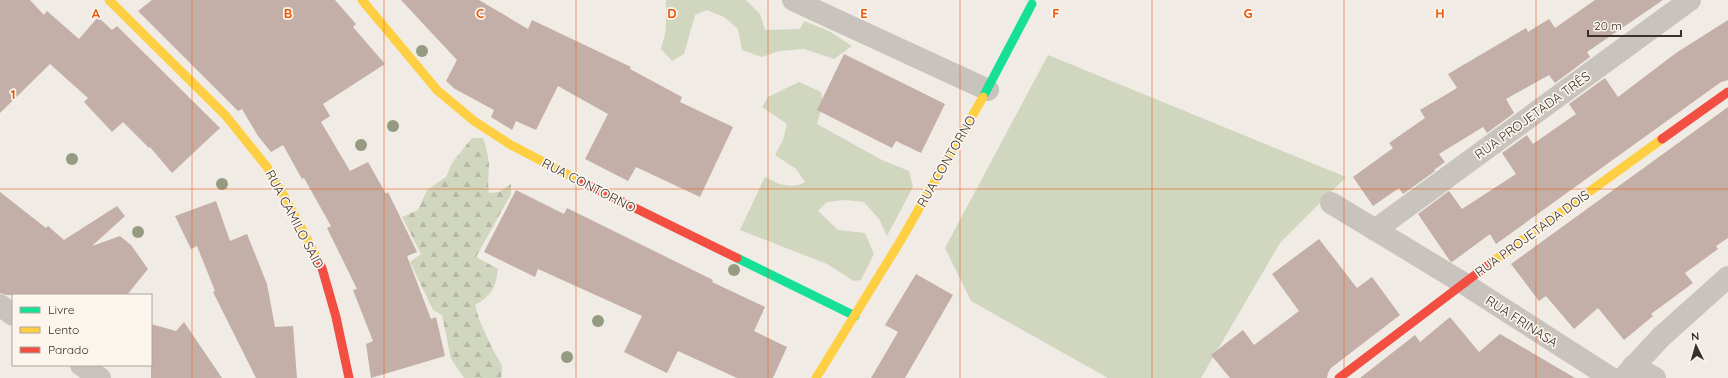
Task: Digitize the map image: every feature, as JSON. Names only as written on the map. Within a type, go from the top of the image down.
[{"type":"street","name":"RUA CAMILO SAID","points":[[109,0],[226,116],[267,167],[292,210],[322,268],[336,317],[349,378]]},
{"type":"street","name":"RUA CONTORNO","points":[[362,0],[437,90],[480,125],[511,145],[559,171],[856,316]]},
{"type":"street","points":[[793,0],[988,90]]},
{"type":"street","name":"RUA PROJETADA TRÊS","points":[[1374,230],[1690,0]]},
{"type":"street","name":"RUA CONTORNO","points":[[816,378],[856,316],[988,90],[1032,4]]},
{"type":"street","name":"RUA PROJETADA DOIS","points":[[1339,378],[1463,283],[1728,92]]},
{"type":"street","name":"RUA FRINASA","points":[[1331,203],[1463,283],[1611,378]]},
{"type":"street","points":[[1628,372],[1661,337],[1728,277]]},
{"type":"street","points":[[0,305],[12,314]]},
{"type":"street","points":[[82,366],[100,378]]},
{"type":"street","points":[[1628,372],[1655,378]]},
{"type":"green space","points":[[666,0],[746,0],[760,14],[765,30],[800,29],[804,21],[829,31],[852,46],[834,59],[804,49],[779,51],[762,57],[742,50],[738,29],[724,17],[707,10],[695,15],[684,54],[672,61],[661,49],[666,30]]},
{"type":"green space","points":[[1048,55],[1346,177],[1280,243],[1201,378],[1108,378],[971,301],[945,248]]},
{"type":"green space","points":[[799,82],[821,92],[823,103],[817,124],[882,160],[909,171],[913,187],[887,236],[879,219],[864,202],[845,200],[827,202],[818,211],[838,230],[865,233],[874,254],[861,280],[854,281],[827,264],[740,230],[765,177],[780,184],[790,186],[795,186],[805,182],[796,169],[775,155],[783,140],[787,124],[762,107],[768,97]]},
{"type":"green space","points":[[472,138],[483,138],[485,144],[489,164],[489,193],[499,192],[511,184],[511,194],[476,257],[498,269],[496,282],[492,291],[475,305],[479,319],[490,344],[502,366],[501,378],[464,378],[451,359],[442,315],[433,310],[410,262],[421,254],[402,217],[418,210],[427,190],[446,177],[452,163]]},
{"type":"building","points":[[0,0],[30,0],[44,15],[47,11],[79,39],[98,17],[112,30],[117,26],[220,128],[172,173],[150,147],[149,148],[123,122],[112,132],[84,102],[88,98],[50,64],[0,113]]},
{"type":"building","points":[[152,0],[335,0],[356,24],[353,27],[385,64],[323,104],[330,116],[321,122],[350,171],[368,162],[386,194],[388,192],[417,252],[407,256],[431,319],[436,317],[445,356],[371,378],[366,344],[373,341],[353,290],[357,289],[327,228],[331,226],[304,178],[302,179],[283,145],[271,152],[258,136],[242,109],[238,111],[138,11]]},
{"type":"building","points":[[401,0],[479,0],[528,29],[532,20],[631,67],[630,69],[682,97],[680,102],[733,127],[700,197],[636,167],[628,181],[585,159],[608,114],[558,86],[536,130],[516,121],[512,130],[491,117],[494,110],[455,89],[446,81],[457,60]]},
{"type":"building","points":[[1595,0],[1663,0],[1587,52],[1590,57],[1555,83],[1549,75],[1506,99],[1514,113],[1487,133],[1483,127],[1439,154],[1445,162],[1434,170],[1435,171],[1403,194],[1399,188],[1373,206],[1353,177],[1393,148],[1389,143],[1425,118],[1420,110],[1457,88],[1448,74],[1526,28],[1528,32],[1549,19],[1555,28]]},
{"type":"building","points":[[1728,20],[1728,80],[1721,82],[1496,244],[1490,234],[1452,262],[1450,261],[1418,214],[1449,191],[1462,209],[1516,174],[1502,153],[1527,135],[1533,144],[1576,114],[1569,104],[1605,78],[1618,97],[1676,53]]},
{"type":"building","points":[[844,54],[945,104],[921,153],[896,141],[892,148],[817,110]]},
{"type":"building","points":[[1728,107],[1728,238],[1716,246],[1718,249],[1685,273],[1693,283],[1651,314],[1653,316],[1624,340],[1598,308],[1574,329],[1546,296],[1539,301],[1511,264]]},
{"type":"building","points":[[516,190],[564,214],[567,208],[713,280],[712,282],[765,307],[754,331],[787,347],[773,378],[737,378],[678,351],[667,373],[624,352],[642,316],[538,269],[535,277],[484,252]]},
{"type":"building","points":[[0,192],[46,228],[48,226],[64,240],[117,206],[125,216],[92,246],[120,236],[131,245],[148,269],[128,294],[7,295],[0,293]]},
{"type":"building","points":[[216,201],[230,241],[247,234],[267,284],[275,327],[293,326],[297,378],[256,378],[213,292],[215,291],[197,246],[191,249],[175,216]]},
{"type":"building","points":[[1319,239],[1357,288],[1372,277],[1400,315],[1331,368],[1327,378],[1230,378],[1211,355],[1243,330],[1254,345],[1299,311],[1272,274]]},
{"type":"building","points":[[916,274],[953,295],[905,378],[871,378],[898,332],[885,325]]},
{"type":"building","points":[[1450,317],[1479,352],[1500,334],[1575,378],[1360,378],[1415,335],[1420,342]]},
{"type":"building","points":[[184,322],[222,378],[151,378],[152,324],[176,331]]},
{"type":"traffic: fast","points":[[983,97],[1032,4]]},
{"type":"traffic: fast","points":[[737,258],[855,316]]},
{"type":"traffic: slow","points":[[109,0],[226,116],[267,167],[292,210],[319,262]]},
{"type":"traffic: slow","points":[[362,0],[437,90],[474,121],[511,145],[582,182]]},
{"type":"traffic: slow","points":[[816,378],[901,240],[983,97]]},
{"type":"traffic: slow","points":[[1492,262],[1662,139]]},
{"type":"traffic: jam","points":[[1662,139],[1728,92]]},
{"type":"traffic: jam","points":[[582,182],[737,258]]},
{"type":"traffic: jam","points":[[319,262],[336,317],[349,378]]},
{"type":"traffic: jam","points":[[1339,378],[1492,262]]}]
